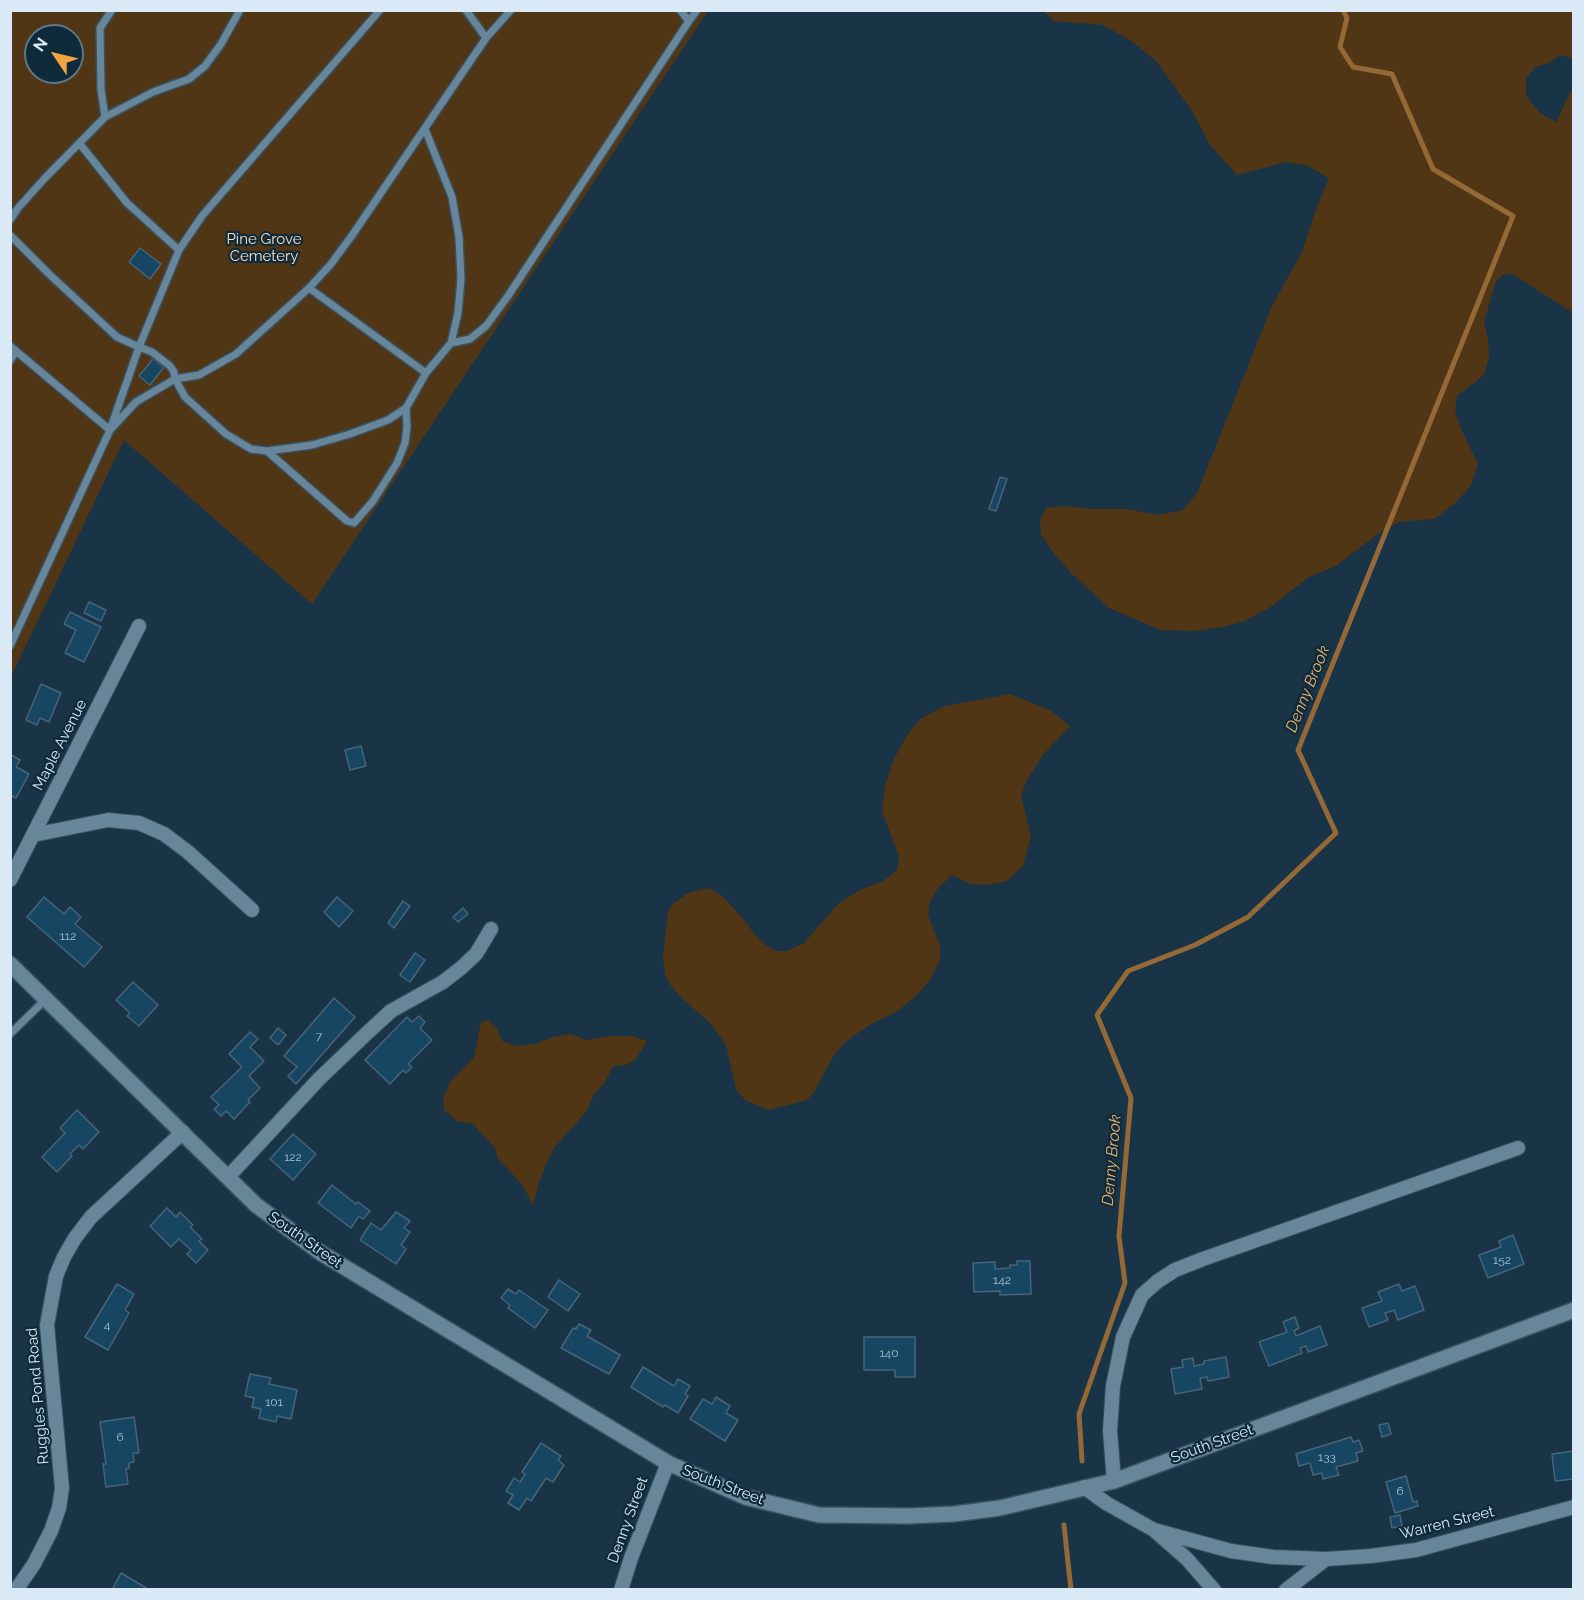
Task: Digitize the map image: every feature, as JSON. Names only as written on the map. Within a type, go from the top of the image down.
[{"type":"main road","name":"South Street","points":[[10,964],[256,1205],[321,1253],[668,1463],[745,1497],[819,1515],[954,1514],[1000,1508],[1114,1481],[1574,1310]]},
{"type":"street","name":"Maple Avenue","points":[[10,880],[139,626]]},
{"type":"street","points":[[33,835],[108,820],[139,823],[164,834],[188,852],[252,910]]},
{"type":"street","points":[[228,1177],[319,1079],[366,1034],[391,1011],[443,982],[461,968],[476,954],[491,929]]},
{"type":"street","name":"Ruggles Pond Road","points":[[16,1590],[34,1564],[51,1531],[59,1508],[62,1488],[47,1325],[56,1276],[63,1257],[91,1217],[183,1132]]},
{"type":"street","points":[[1114,1481],[1110,1431],[1113,1386],[1124,1337],[1142,1295],[1158,1281],[1175,1270],[1203,1259],[1518,1148]]},
{"type":"street","name":"Denny Street","points":[[621,1590],[631,1557],[668,1463]]},
{"type":"street","points":[[1084,1487],[1106,1503],[1154,1530],[1187,1559],[1214,1590]]},
{"type":"street","name":"Warren Street","points":[[1154,1530],[1231,1551],[1273,1557],[1326,1559],[1416,1550],[1574,1507]]},
{"type":"street","points":[[1286,1590],[1326,1559]]},
{"type":"lane","points":[[105,117],[101,88],[100,28],[112,10]]},
{"type":"lane","points":[[10,220],[45,178],[105,117],[125,105],[189,79],[205,66],[240,10]]},
{"type":"lane","points":[[10,646],[110,430],[139,347],[179,250],[202,216],[380,10]]},
{"type":"lane","points":[[466,10],[486,38]]},
{"type":"lane","points":[[110,430],[136,402],[175,379],[199,375],[237,354],[309,288],[331,264],[353,234],[486,38],[511,10]]},
{"type":"lane","points":[[680,10],[689,21]]},
{"type":"lane","points":[[451,343],[470,339],[486,326],[697,10]]},
{"type":"lane","points":[[10,235],[117,337],[152,352],[170,366],[185,397],[226,434],[251,449],[267,451],[312,446],[388,420],[406,408],[426,373],[451,343],[458,313],[459,237],[452,196],[425,129]]},
{"type":"lane","points":[[80,144],[127,203],[179,250]]},
{"type":"lane","points":[[309,288],[426,373]]},
{"type":"lane","points":[[10,361],[13,348],[110,430]]},
{"type":"lane","points":[[267,451],[347,521],[354,523],[374,501],[397,463],[405,443],[406,408]]},
{"type":"lane","points":[[10,1034],[46,999]]},
{"type":"green space","name":"Pine Grove Cemetery","points":[[11,11],[708,11],[312,604],[124,440],[11,677]]},
{"type":"green space","points":[[1043,11],[1573,11],[1573,58],[1560,55],[1549,63],[1536,67],[1526,78],[1526,96],[1540,113],[1556,122],[1573,87],[1573,313],[1514,275],[1504,274],[1496,281],[1484,322],[1489,357],[1484,375],[1457,396],[1455,410],[1461,429],[1478,464],[1471,486],[1454,504],[1434,519],[1399,522],[1379,533],[1336,566],[1309,577],[1272,606],[1245,621],[1193,631],[1161,630],[1109,608],[1071,573],[1052,551],[1041,534],[1040,521],[1046,508],[1064,506],[1127,509],[1158,515],[1183,510],[1197,493],[1272,306],[1302,252],[1329,178],[1308,166],[1286,162],[1237,175],[1210,145],[1191,109],[1156,61],[1130,40],[1103,25],[1054,21]]},
{"type":"green space","points":[[1010,694],[1050,710],[1070,726],[1042,756],[1026,782],[1021,796],[1031,836],[1023,866],[1007,881],[988,885],[971,884],[952,875],[938,888],[930,902],[928,915],[940,945],[940,959],[931,978],[919,993],[898,1011],[871,1024],[845,1042],[832,1058],[815,1091],[807,1100],[769,1110],[745,1100],[736,1089],[726,1045],[711,1024],[671,986],[665,974],[663,958],[668,911],[673,904],[688,893],[709,888],[722,896],[755,935],[776,951],[787,951],[804,943],[838,904],[860,890],[883,881],[897,870],[899,857],[882,811],[885,786],[894,759],[906,737],[920,719],[945,706]]},
{"type":"green space","points":[[488,1020],[497,1028],[502,1041],[516,1046],[535,1044],[570,1034],[587,1040],[610,1036],[633,1036],[647,1041],[636,1059],[626,1065],[613,1066],[586,1112],[553,1149],[540,1179],[533,1205],[522,1184],[498,1159],[495,1148],[473,1124],[457,1121],[444,1110],[443,1098],[450,1082],[474,1057],[481,1023]]},
{"type":"building","points":[[140,248],[161,264],[150,279],[129,262]]},
{"type":"building","points":[[153,359],[164,367],[150,385],[139,376]]},
{"type":"building","points":[[1000,477],[1007,479],[996,511],[989,509]]},
{"type":"building","points":[[89,602],[106,610],[101,621],[84,613]]},
{"type":"building","points":[[70,612],[101,627],[84,662],[65,653],[76,630],[64,624]]},
{"type":"building","points":[[41,684],[61,693],[49,722],[40,718],[37,725],[26,720]]},
{"type":"building","points":[[361,746],[366,766],[350,770],[345,750]]},
{"type":"building","points":[[11,755],[20,760],[16,767],[29,774],[16,798],[10,795]]},
{"type":"building","points":[[44,897],[64,914],[70,907],[81,917],[75,924],[102,947],[84,967],[27,917]]},
{"type":"building","points":[[337,897],[353,911],[339,927],[324,912]]},
{"type":"building","points":[[403,901],[410,906],[394,928],[388,923]]},
{"type":"building","points":[[463,908],[468,914],[458,922],[453,917]]},
{"type":"building","points":[[415,953],[425,960],[410,982],[400,975]]},
{"type":"building","points":[[133,982],[158,1005],[139,1026],[127,1016],[130,1013],[116,1000]]},
{"type":"building","points":[[334,998],[355,1017],[296,1084],[288,1076],[297,1067],[284,1056]]},
{"type":"building","points":[[419,1016],[425,1022],[420,1028],[432,1040],[408,1064],[412,1067],[406,1073],[403,1070],[390,1084],[365,1060],[407,1017],[412,1022]]},
{"type":"building","points":[[278,1028],[286,1035],[278,1045],[270,1038]]},
{"type":"building","points":[[250,1032],[258,1039],[250,1047],[264,1061],[249,1076],[260,1088],[234,1119],[226,1111],[221,1116],[214,1109],[219,1105],[211,1097],[242,1067],[229,1054]]},
{"type":"building","points":[[77,1110],[99,1132],[83,1149],[79,1145],[57,1172],[42,1157],[65,1133],[60,1128]]},
{"type":"building","points":[[293,1134],[316,1154],[293,1180],[270,1159]]},
{"type":"building","points":[[332,1185],[356,1204],[358,1202],[370,1211],[363,1219],[359,1216],[351,1228],[318,1203]]},
{"type":"building","points":[[167,1208],[176,1217],[180,1212],[193,1225],[190,1227],[202,1239],[199,1241],[208,1250],[196,1263],[187,1254],[191,1250],[179,1239],[171,1247],[150,1226]]},
{"type":"building","points":[[396,1212],[410,1221],[404,1228],[410,1232],[401,1245],[406,1249],[396,1264],[360,1240],[371,1223],[381,1230]]},
{"type":"building","points":[[1513,1235],[1524,1264],[1488,1278],[1479,1255],[1501,1247],[1499,1241]]},
{"type":"building","points":[[1017,1261],[1030,1261],[1031,1294],[1000,1295],[1000,1291],[974,1292],[973,1263],[995,1262],[995,1269],[1010,1268],[1010,1265],[1017,1265]]},
{"type":"building","points":[[559,1280],[580,1294],[568,1311],[548,1297]]},
{"type":"building","points":[[117,1284],[134,1294],[125,1310],[129,1313],[108,1350],[85,1337]]},
{"type":"building","points":[[1399,1284],[1402,1291],[1415,1286],[1424,1310],[1398,1320],[1394,1310],[1385,1313],[1388,1320],[1369,1327],[1362,1308],[1382,1301],[1378,1292]]},
{"type":"building","points":[[508,1289],[516,1294],[519,1290],[548,1310],[535,1328],[508,1308],[510,1305],[501,1298]]},
{"type":"building","points":[[1295,1317],[1299,1328],[1294,1331],[1296,1336],[1320,1326],[1327,1345],[1308,1352],[1306,1346],[1300,1348],[1302,1353],[1269,1366],[1259,1342],[1287,1332],[1283,1322]]},
{"type":"building","points":[[579,1324],[591,1330],[587,1336],[620,1355],[609,1374],[561,1348],[573,1328],[576,1329]]},
{"type":"building","points":[[864,1337],[915,1337],[915,1377],[895,1377],[895,1370],[864,1370]]},
{"type":"building","points":[[1226,1357],[1229,1377],[1208,1381],[1207,1377],[1200,1378],[1202,1389],[1175,1394],[1171,1369],[1183,1367],[1182,1360],[1193,1358],[1194,1366],[1204,1364],[1204,1361]]},
{"type":"building","points":[[643,1367],[674,1386],[678,1379],[690,1386],[685,1394],[688,1396],[678,1413],[665,1405],[663,1407],[631,1387]]},
{"type":"building","points":[[250,1374],[271,1378],[269,1384],[297,1390],[291,1419],[277,1416],[276,1422],[259,1418],[261,1409],[252,1407],[254,1398],[245,1396]]},
{"type":"building","points":[[716,1397],[730,1406],[726,1413],[738,1420],[725,1441],[690,1419],[703,1399],[712,1404]]},
{"type":"building","points":[[134,1417],[139,1453],[133,1453],[134,1462],[129,1463],[129,1468],[126,1469],[128,1484],[106,1487],[103,1464],[106,1464],[100,1422]]},
{"type":"building","points":[[1388,1423],[1391,1434],[1382,1437],[1379,1425]]},
{"type":"building","points":[[1351,1437],[1353,1442],[1359,1440],[1363,1451],[1356,1453],[1358,1461],[1336,1467],[1339,1475],[1323,1479],[1322,1473],[1313,1475],[1310,1463],[1299,1466],[1296,1454]]},
{"type":"building","points":[[541,1443],[561,1456],[558,1460],[564,1465],[553,1482],[546,1478],[531,1501],[527,1498],[519,1510],[508,1503],[513,1495],[506,1491],[514,1478],[520,1482],[525,1474],[522,1472]]},
{"type":"building","points":[[1574,1451],[1574,1479],[1555,1481],[1552,1454]]},
{"type":"building","points":[[1406,1476],[1413,1502],[1417,1501],[1418,1506],[1395,1513],[1386,1482]]},
{"type":"building","points":[[1400,1515],[1402,1526],[1392,1528],[1390,1517]]},
{"type":"building","points":[[121,1573],[148,1589],[148,1590],[112,1590]]},
{"type":"waterway","name":"Denny Brook","points":[[1082,1461],[1079,1414],[1125,1283],[1119,1236],[1131,1098],[1097,1015],[1128,971],[1195,945],[1248,917],[1336,833],[1298,750],[1513,216],[1433,169],[1392,74],[1353,67],[1340,47],[1347,18],[1343,10]]},
{"type":"waterway","name":"Denny Brook","points":[[1064,1525],[1071,1590]]}]
